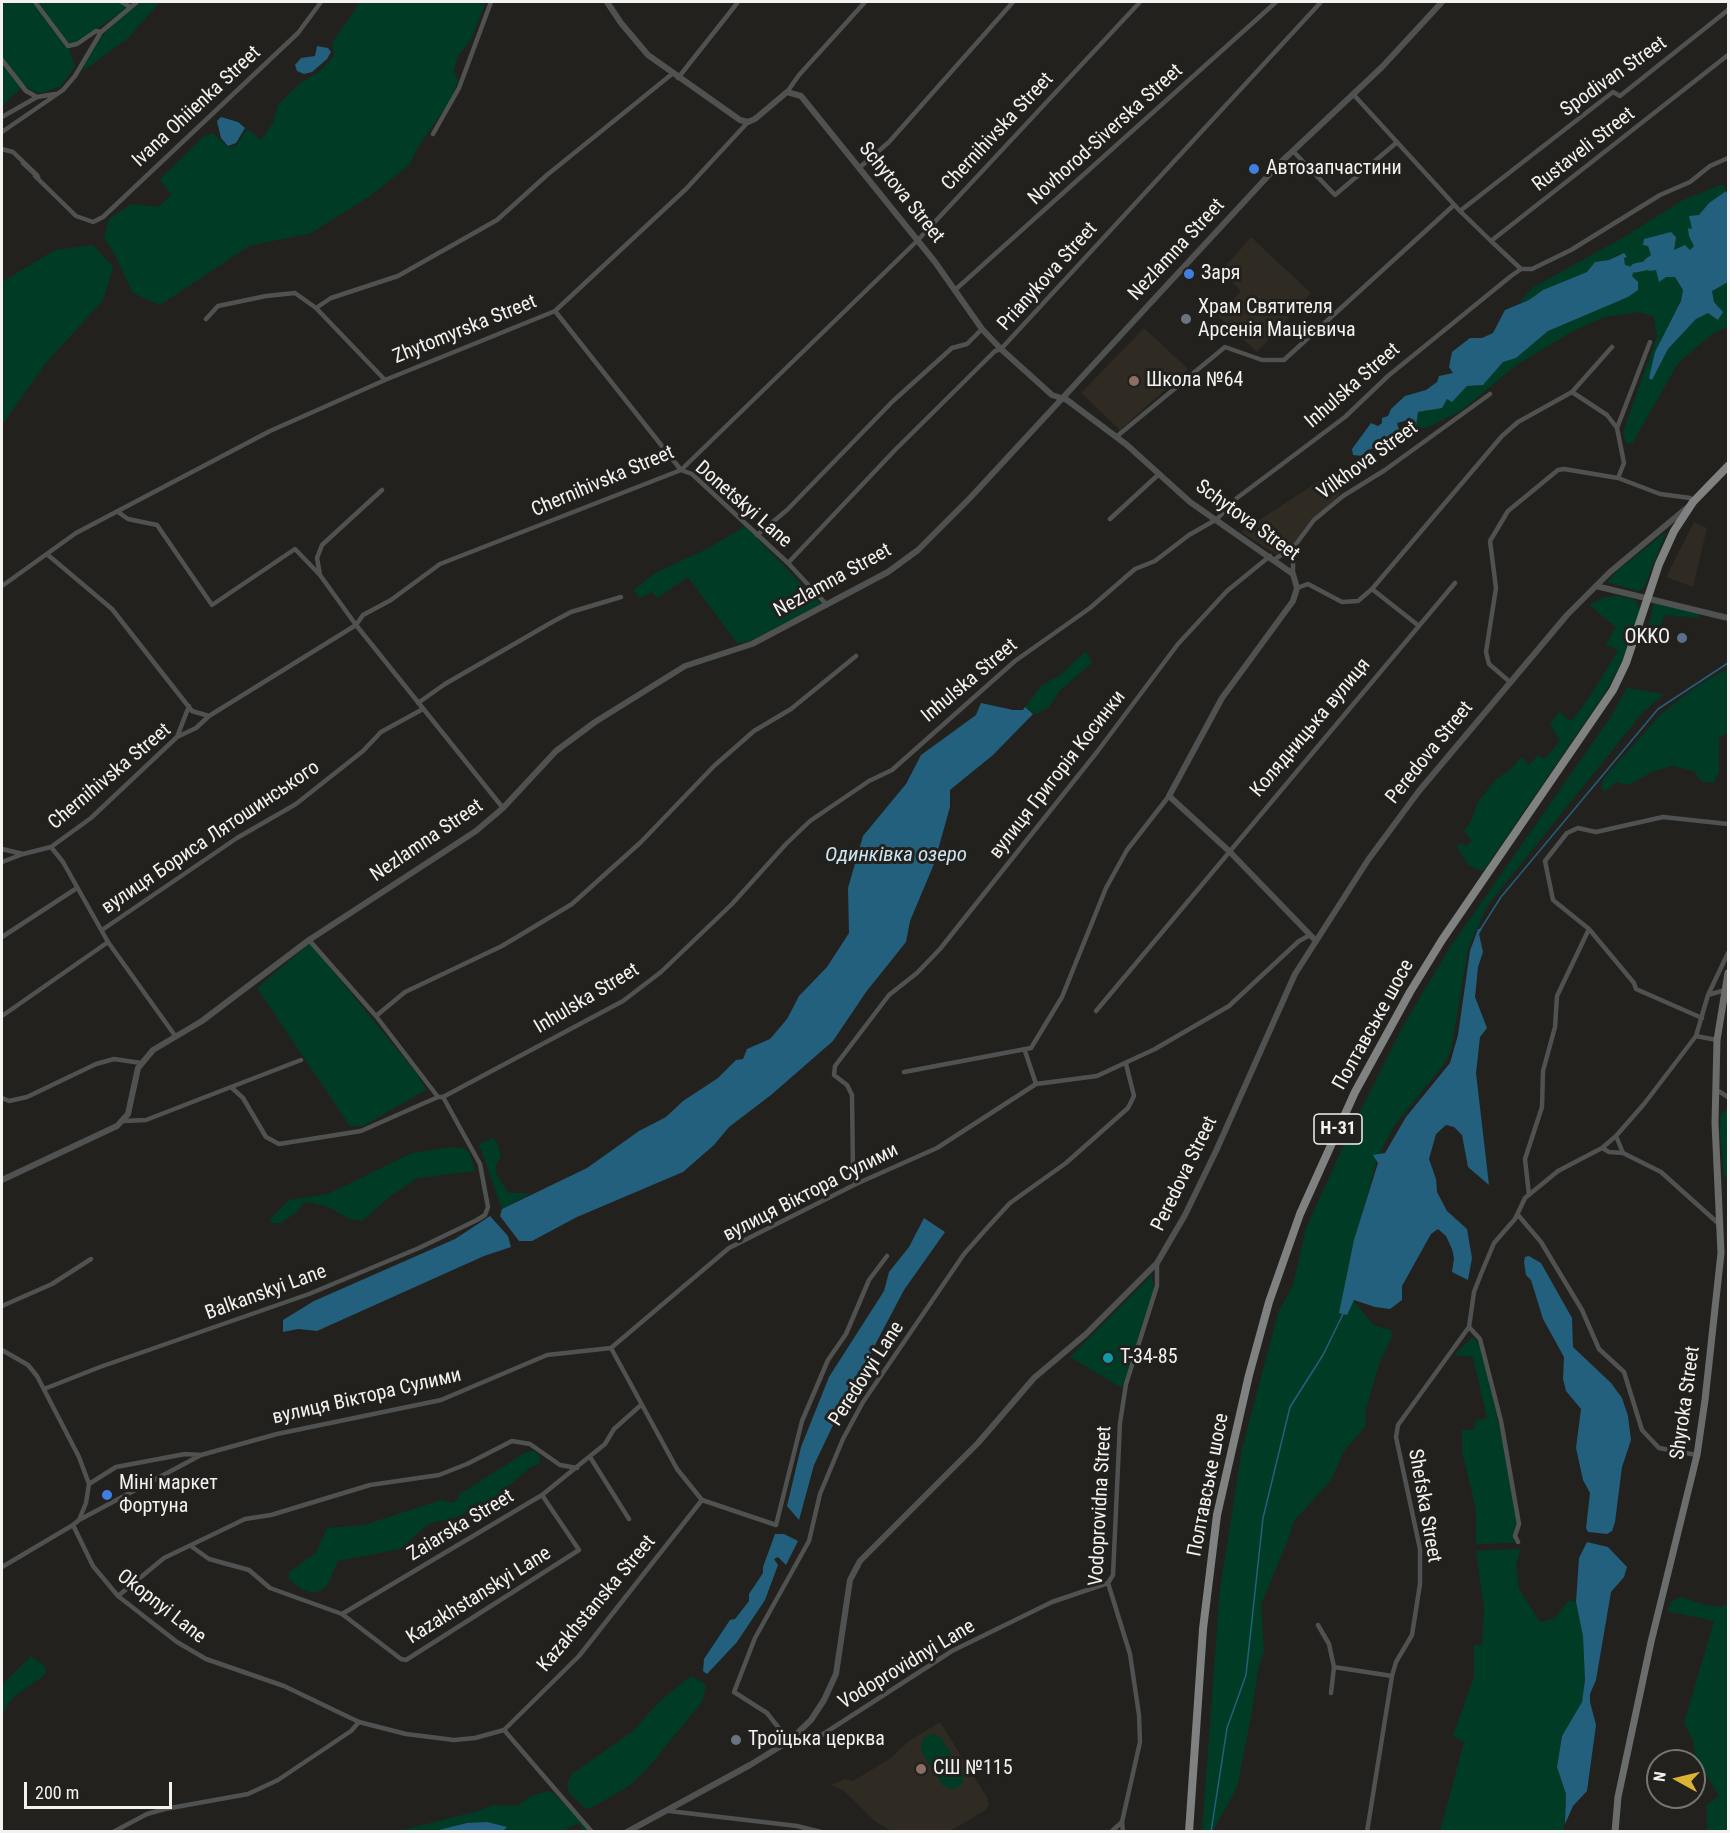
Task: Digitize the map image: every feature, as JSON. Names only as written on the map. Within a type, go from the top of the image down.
[{"type":"main road","name":"Peredova Street","points":[[1693,502],[1728,466]]},
{"type":"main road","name":"Полтавське шосе","points":[[1189,1832],[1203,1629],[1217,1515],[1228,1456],[1249,1375],[1291,1239],[1328,1151],[1383,1039],[1442,940],[1613,690],[1626,663],[1666,547],[1693,502]]},
{"type":"main road","name":"Shyroka Street","points":[[1615,1832],[1618,1797],[1697,1455],[1716,1309],[1721,1226],[1715,1089],[1717,1040],[1728,973]]},
{"type":"street","points":[[35,2],[68,46],[77,44],[96,31],[101,33]]},
{"type":"street","points":[[122,2],[130,8]]},
{"type":"street","points":[[2,132],[58,94],[75,76],[101,33],[137,2]]},
{"type":"street","name":"Ivana Ohiienka Street","points":[[83,219],[93,222],[110,212],[298,33],[321,2]]},
{"type":"street","points":[[433,134],[459,88],[491,2]]},
{"type":"street","points":[[607,2],[639,46],[675,76],[740,120],[748,122]]},
{"type":"street","points":[[316,308],[331,298],[398,276],[497,220],[547,175],[675,76],[738,2]]},
{"type":"street","name":"Zhytomyrska Street","points":[[2,586],[76,533],[270,431],[385,380],[555,311],[686,189],[748,122],[787,92],[866,2]]},
{"type":"street","points":[[859,168],[889,142],[1013,2]]},
{"type":"street","name":"Chernihivska Street","points":[[2,862],[51,847],[91,818],[177,736],[195,728],[209,716],[356,625],[363,615],[391,600],[440,564],[681,471],[917,240],[1140,2]]},
{"type":"street","name":"Novhorod-Siverska Street","points":[[956,290],[1276,2]]},
{"type":"street","name":"Prianykova Street","points":[[788,563],[895,450],[995,351],[1001,350],[1321,2]]},
{"type":"street","name":"Nezlamna Street","points":[[141,1063],[153,1050],[176,1038],[309,940],[476,831],[503,808],[555,751],[646,688],[685,666],[752,644],[888,572],[918,550],[970,498],[1293,151],[1353,94],[1442,2]]},
{"type":"street","name":"Spodivan Street","points":[[1460,211],[1613,92],[1620,96],[1628,90],[1728,10]]},
{"type":"street","name":"Rustaveli Street","points":[[1491,241],[1728,55]]},
{"type":"street","points":[[2,60],[26,91],[37,97]]},
{"type":"street","name":"Schytova Street","points":[[787,92],[801,96],[917,240],[956,290],[982,329],[1001,350],[1052,395],[1061,398],[1116,437],[1190,502],[1293,574],[1297,588],[1293,601],[1222,698],[1169,796],[1127,850],[1098,907],[1062,997],[1037,1040],[1025,1051]]},
{"type":"street","points":[[2,117],[37,97],[58,94]]},
{"type":"street","points":[[1353,94],[1454,205],[1521,269]]},
{"type":"street","points":[[1293,151],[1335,195],[1396,143]]},
{"type":"street","points":[[2,149],[13,152],[83,219]]},
{"type":"street","name":"Inhulska Street","points":[[231,1087],[243,1098],[266,1137],[279,1144],[361,1131],[440,1097],[633,994],[661,972],[732,904],[810,821],[861,786],[892,770],[1015,661],[1090,608],[1135,569],[1155,561],[1189,535],[1217,519],[1237,498],[1345,417],[1388,376],[1521,269],[1532,269],[1571,250],[1660,195],[1690,182],[1710,166],[1728,158]]},
{"type":"street","points":[[23,163],[44,182],[83,219],[29,169],[23,163]]},
{"type":"street","points":[[35,176],[58,197],[83,219],[75,214],[35,176]]},
{"type":"street","points":[[1116,437],[1226,347],[1262,360],[1284,360],[1454,205]]},
{"type":"street","points":[[206,319],[218,306],[266,296],[295,293],[316,308],[385,380]]},
{"type":"street","name":"Donetskyi Lane","points":[[555,311],[681,471],[692,474],[788,563],[827,605]]},
{"type":"street","points":[[758,535],[787,510],[893,401],[951,348],[967,344],[982,329]]},
{"type":"street","points":[[1617,428],[1650,342]]},
{"type":"street","points":[[1297,588],[1308,584],[1342,602],[1350,604],[1358,601],[1372,589],[1502,436],[1518,422],[1572,392],[1612,347]]},
{"type":"street","points":[[1572,392],[1607,415],[1617,428],[1624,463],[1618,478]]},
{"type":"street","name":"Vilkhova Street","points":[[1293,548],[1314,520],[1343,495],[1376,476],[1490,394]]},
{"type":"street","points":[[1510,682],[1489,664],[1486,658],[1496,588],[1490,541],[1496,527],[1508,511],[1558,470],[1618,478],[1660,494],[1690,498],[1693,502]]},
{"type":"street","points":[[1110,519],[1159,474]]},
{"type":"street","points":[[320,575],[317,558],[322,544],[382,490]]},
{"type":"street","name":"Peredova Street","points":[[627,1832],[789,1741],[811,1720],[833,1683],[838,1665],[850,1580],[861,1561],[978,1443],[1034,1378],[1086,1334],[1157,1263],[1216,1151],[1279,1006],[1316,941],[1368,860],[1419,791],[1510,682],[1596,585],[1693,502]]},
{"type":"street","points":[[118,512],[128,519],[157,525],[212,605],[295,549],[320,575],[356,625],[503,808]]},
{"type":"street","points":[[1293,548],[1293,574]]},
{"type":"street","name":"вулиця Григорія Косинки","points":[[856,1184],[853,1172],[852,1095],[847,1084],[834,1075],[835,1066],[883,1002],[940,950],[1097,752],[1178,644],[1227,591],[1273,558],[1293,548]]},
{"type":"street","points":[[48,555],[112,609],[196,714],[209,716]]},
{"type":"street","points":[[307,561],[317,558]]},
{"type":"street","name":"Колядницька вулиця","points":[[1096,1011],[1455,583]]},
{"type":"street","points":[[1596,585],[1728,618]]},
{"type":"street","points":[[1372,589],[1419,626]]},
{"type":"street","points":[[418,703],[445,684],[562,617],[621,597]]},
{"type":"street","points":[[376,1016],[405,992],[502,946],[572,904],[641,842],[714,766],[754,731],[791,709],[856,656]]},
{"type":"street","points":[[177,736],[189,706]]},
{"type":"street","name":"вулиця Бориса Лятошинського","points":[[102,930],[237,838],[296,804],[363,752],[381,732],[423,709]]},
{"type":"street","points":[[1169,796],[1229,851],[1316,941]]},
{"type":"street","points":[[1702,1018],[1636,989],[1634,983],[1589,929],[1553,900],[1545,861],[1562,838],[1573,829],[1596,832],[1663,816],[1728,824]]},
{"type":"street","points":[[51,847],[108,942],[176,1038]]},
{"type":"street","name":"Chernihivska Street","points":[[2,849],[23,854]]},
{"type":"street","points":[[2,937],[77,888]]},
{"type":"street","points":[[1529,1195],[1524,1159],[1542,1107],[1543,1071],[1555,1027],[1557,996],[1589,929]]},
{"type":"street","name":"вулиця Віктора Сулими","points":[[2,1567],[79,1520],[201,1455],[277,1434],[441,1400],[547,1355],[611,1348],[729,1248],[856,1184],[937,1148],[1036,1084],[1097,1076],[1126,1064],[1229,1006],[1299,940],[1310,935]]},
{"type":"street","points":[[309,940],[376,1016],[440,1097]]},
{"type":"street","name":"вулиця Бориса Лятошинського","points":[[2,1016],[108,942]]},
{"type":"street","points":[[1529,1195],[1558,1171],[1602,1148],[1616,1136],[1644,1104],[1696,1036],[1708,995],[1728,953]]},
{"type":"street","points":[[1708,995],[1725,990]]},
{"type":"street","points":[[1696,1036],[1717,1040]]},
{"type":"street","points":[[904,1072],[930,1065],[946,1066],[1000,1052],[1025,1051],[1036,1084]]},
{"type":"street","points":[[2,1098],[9,1101],[27,1097],[96,1064],[114,1059],[141,1063],[128,1114],[123,1121],[107,1132],[2,1180]]},
{"type":"street","points":[[123,1121],[146,1120],[302,1060]]},
{"type":"street","name":"Peredovyi Lane","points":[[789,1741],[767,1713],[735,1694],[734,1689],[755,1638],[809,1541],[820,1494],[843,1439],[873,1386],[964,1254],[1010,1203],[1066,1163],[1128,1108],[1134,1096],[1126,1064]]},
{"type":"street","points":[[1715,1089],[1728,1097]]},
{"type":"street","name":"Balkanskyi Lane","points":[[44,1389],[347,1279],[485,1215],[488,1207],[480,1164],[440,1097]]},
{"type":"street","points":[[1616,1136],[1623,1153]]},
{"type":"street","points":[[1602,1148],[1623,1153],[1660,1172],[1721,1226]]},
{"type":"street","name":"Shefska Street","points":[[1366,1832],[1392,1676],[1396,1662],[1412,1635],[1420,1584],[1420,1549],[1397,1431],[1398,1425],[1469,1327],[1474,1292],[1494,1244],[1518,1215],[1529,1195]]},
{"type":"street","points":[[1518,1215],[1541,1242],[1582,1310],[1599,1349],[1624,1372],[1642,1430],[1659,1448],[1697,1455]]},
{"type":"street","points":[[611,1348],[677,1469],[702,1500],[776,1525],[802,1422],[828,1360],[846,1334],[869,1280],[887,1256]]},
{"type":"street","points":[[2,1306],[52,1284],[91,1259]]},
{"type":"street","name":"Vodoprovidna Street","points":[[1123,1832],[1122,1822],[1140,1742],[1139,1715],[1130,1654],[1108,1584],[1113,1575],[1123,1404],[1128,1379],[1157,1286],[1157,1263]]},
{"type":"street","points":[[1469,1327],[1480,1339],[1501,1421],[1519,1524],[1515,1536],[1518,1542]]},
{"type":"street","points":[[2,1350],[28,1365],[44,1389],[79,1457],[89,1484],[86,1503],[79,1520]]},
{"type":"street","name":"Zaiarska Street","points":[[342,1614],[542,1495],[605,1444],[614,1429],[641,1405]]},
{"type":"street","points":[[118,1596],[164,1558],[252,1517],[271,1515],[370,1485],[439,1475],[455,1470],[512,1441],[530,1443],[560,1465],[577,1468]]},
{"type":"street","name":"вулиця Віктора Сулими","points":[[89,1484],[123,1465],[185,1454],[201,1455]]},
{"type":"street","points":[[590,1457],[629,1519]]},
{"type":"street","name":"Kazakhstanskyi Lane","points":[[342,1614],[401,1659],[406,1660],[579,1550],[542,1495]]},
{"type":"street","name":"Kazakhstanska Street","points":[[359,1722],[406,1734],[454,1740],[475,1738],[504,1730],[579,1656],[702,1500]]},
{"type":"street","name":"Okopnyi Lane","points":[[72,1526],[93,1566],[118,1596],[191,1652],[238,1672],[284,1686],[359,1722]]},
{"type":"street","points":[[191,1546],[209,1559],[249,1570],[270,1588],[342,1614]]},
{"type":"street","name":"Vodoprovidnyi Lane","points":[[789,1741],[814,1740],[952,1651],[1052,1602],[1108,1584]]},
{"type":"street","points":[[1318,1625],[1329,1644],[1334,1667],[1331,1693]]},
{"type":"street","points":[[1334,1667],[1392,1676]]},
{"type":"street","points":[[113,1832],[147,1814],[248,1794],[286,1775],[351,1731],[359,1722]]},
{"type":"street","points":[[504,1730],[592,1832]]},
{"type":"street","points":[[669,1810],[814,1828],[820,1832]]},
{"type":"street","points":[[1111,1832],[1122,1822]]},
{"type":"shaded area","points":[[1251,237],[1311,293],[1257,352],[1218,316],[1241,291],[1221,271]]},
{"type":"shaded area","name":"Школа №64","points":[[1144,328],[1188,369],[1120,430],[1081,393]]},
{"type":"shaded area","points":[[1322,479],[1339,479],[1340,494],[1312,521],[1287,552],[1277,555],[1241,532]]},
{"type":"shaded area","points":[[1694,522],[1707,528],[1693,587],[1666,577]]},
{"type":"shaded area","name":"СШ №115","points":[[940,1722],[987,1797],[989,1805],[986,1810],[950,1831],[892,1831],[876,1822],[844,1791],[831,1785],[845,1779],[853,1781],[888,1760],[909,1741]]},
{"type":"green space","points":[[2,2],[133,2],[121,13],[68,47],[75,66],[61,86],[42,93],[33,91],[24,85],[2,106]]},
{"type":"green space","points":[[139,2],[160,2],[127,39],[84,70],[84,64],[104,33]]},
{"type":"green space","points":[[360,2],[486,2],[470,41],[458,56],[454,71],[458,81],[450,101],[418,147],[409,165],[370,196],[311,233],[249,246],[160,305],[133,293],[113,251],[104,238],[109,219],[131,204],[158,207],[171,195],[160,179],[203,137],[213,133],[228,147],[236,146],[247,129],[261,140],[273,123],[278,105],[300,83],[320,71],[334,56],[332,43]]},
{"type":"green space","points":[[1725,185],[1726,191],[1692,219],[1692,229],[1689,228],[1694,247],[1690,250],[1673,250],[1673,244],[1651,236],[1648,246],[1651,255],[1644,260],[1649,270],[1656,270],[1666,277],[1675,277],[1683,290],[1681,301],[1655,352],[1652,380],[1668,349],[1696,319],[1708,313],[1719,319],[1722,312],[1714,302],[1712,290],[1728,282],[1728,327],[1712,334],[1678,363],[1632,444],[1626,443],[1623,432],[1657,337],[1654,317],[1639,312],[1604,317],[1573,331],[1515,366],[1461,411],[1426,428],[1416,426],[1418,412],[1428,411],[1467,386],[1483,385],[1503,362],[1516,358],[1548,331],[1628,297],[1632,276],[1624,265],[1624,258],[1618,254],[1609,260],[1595,262],[1588,272],[1518,303],[1532,288],[1624,237],[1681,201]]},
{"type":"green space","points":[[93,245],[113,267],[103,300],[45,364],[2,425],[2,282],[55,250]]},
{"type":"green space","points":[[745,526],[821,604],[750,641],[737,643],[688,577],[657,598],[652,592],[640,598],[634,590],[655,573],[709,548]]},
{"type":"green space","points":[[1666,532],[1644,588],[1638,591],[1607,582],[1617,571]]},
{"type":"green space","points":[[1618,596],[1635,600],[1641,610],[1622,661],[1607,690],[1483,871],[1469,866],[1457,847],[1459,843],[1466,846],[1472,841],[1464,831],[1471,821],[1478,802],[1495,780],[1511,769],[1521,757],[1529,765],[1538,755],[1544,759],[1553,750],[1560,741],[1550,724],[1560,711],[1568,720],[1572,720],[1618,651],[1606,644],[1616,627],[1589,605],[1605,597]]},
{"type":"green space","points":[[1654,603],[1698,613],[1699,618],[1667,615],[1663,618],[1654,644],[1649,646],[1645,640]]},
{"type":"green space","points":[[1086,651],[1092,663],[1060,690],[1049,707],[1037,714],[1025,707],[1042,685],[1059,676]]},
{"type":"green space","points":[[1728,669],[1728,733],[1719,737],[1719,771],[1714,783],[1701,781],[1694,771],[1673,766],[1654,771],[1628,785],[1616,782],[1604,792],[1601,788],[1604,778],[1661,714],[1700,684]]},
{"type":"green space","points":[[1627,688],[1664,694],[1643,712],[1487,906],[1468,949],[1451,1050],[1444,1064],[1394,1126],[1377,1159],[1350,1260],[1345,1295],[1360,1308],[1373,1325],[1391,1330],[1392,1336],[1379,1364],[1366,1409],[1365,1427],[1344,1451],[1331,1480],[1294,1521],[1261,1604],[1264,1651],[1258,1670],[1237,1787],[1213,1831],[1202,1832],[1220,1589],[1242,1449],[1278,1313],[1293,1285],[1306,1228],[1348,1136],[1403,1026],[1449,949],[1612,715]]},
{"type":"green space","points":[[310,943],[418,1075],[426,1090],[363,1126],[350,1126],[257,988]]},
{"type":"green space","points":[[1728,1109],[1728,1177],[1724,1177],[1720,1130],[1721,1114]]},
{"type":"green space","points":[[493,1138],[498,1145],[501,1157],[496,1164],[496,1173],[503,1185],[509,1193],[531,1193],[502,1209],[479,1144]]},
{"type":"green space","points":[[454,1147],[463,1148],[469,1152],[475,1171],[417,1178],[388,1198],[362,1221],[349,1219],[329,1207],[310,1202],[303,1203],[298,1211],[281,1223],[272,1223],[270,1219],[289,1200],[328,1194],[412,1153]]},
{"type":"green space","points":[[1152,1275],[1154,1290],[1122,1388],[1070,1357]]},
{"type":"green space","points":[[1473,1337],[1480,1347],[1487,1372],[1511,1480],[1518,1525],[1513,1543],[1476,1544],[1476,1510],[1462,1451],[1462,1430],[1474,1430],[1475,1421],[1487,1418],[1473,1357],[1454,1355]]},
{"type":"green space","points":[[534,1451],[539,1455],[540,1463],[531,1467],[492,1500],[457,1517],[428,1524],[400,1549],[338,1561],[327,1586],[322,1590],[313,1593],[301,1589],[289,1579],[289,1572],[316,1553],[327,1528],[364,1525],[441,1500],[454,1503],[460,1494],[526,1452]]},
{"type":"green space","points":[[1520,1549],[1516,1565],[1519,1589],[1540,1622],[1554,1619],[1569,1600],[1576,1602],[1583,1636],[1585,1680],[1582,1702],[1562,1736],[1557,1766],[1566,1794],[1564,1831],[1440,1832],[1464,1742],[1453,1736],[1474,1677],[1474,1645],[1482,1645],[1484,1608],[1476,1551]]},
{"type":"green space","points":[[1681,1597],[1705,1605],[1721,1607],[1728,1604],[1728,1831],[1707,1831],[1707,1805],[1719,1796],[1706,1775],[1706,1749],[1694,1749],[1693,1740],[1684,1723],[1714,1621],[1667,1611],[1672,1601]]},
{"type":"green space","points":[[31,1656],[44,1665],[46,1674],[15,1696],[7,1705],[2,1717],[2,1685]]},
{"type":"green space","points":[[693,1677],[706,1685],[702,1702],[646,1770],[629,1786],[591,1808],[585,1808],[569,1793],[567,1783],[572,1774],[633,1731],[658,1703],[688,1678]]},
{"type":"green space","points":[[935,1734],[941,1738],[963,1774],[963,1782],[954,1790],[943,1786],[921,1751],[922,1740],[927,1735]]},
{"type":"green space","points":[[548,1791],[555,1794],[590,1831],[583,1831],[579,1823],[560,1832],[394,1832],[475,1812],[494,1805],[517,1806],[533,1795]]},
{"type":"water","points":[[317,46],[328,48],[331,52],[327,59],[312,72],[304,74],[297,71],[295,65],[301,58],[315,56]]},
{"type":"water","points":[[221,117],[238,122],[245,128],[236,143],[228,146],[221,138],[217,121]]},
{"type":"water","points":[[1726,191],[1728,196],[1728,282],[1712,291],[1714,302],[1723,312],[1718,320],[1708,313],[1696,319],[1668,349],[1652,380],[1649,378],[1655,352],[1681,301],[1683,290],[1675,277],[1666,277],[1659,282],[1656,270],[1649,271],[1644,260],[1651,255],[1648,246],[1643,245],[1644,239],[1671,232],[1676,237],[1674,250],[1685,245],[1690,250],[1694,246],[1689,236],[1688,228],[1692,229],[1689,216],[1699,215],[1709,203]]},
{"type":"water","points":[[1624,253],[1627,257],[1624,258],[1625,265],[1635,268],[1632,276],[1638,282],[1638,290],[1628,297],[1548,331],[1516,358],[1503,362],[1483,385],[1467,386],[1452,402],[1447,399],[1442,408],[1418,412],[1416,426],[1412,428],[1408,420],[1397,423],[1400,433],[1391,440],[1384,445],[1378,442],[1375,448],[1367,450],[1362,456],[1353,455],[1352,449],[1371,423],[1378,426],[1382,423],[1382,418],[1388,416],[1391,409],[1405,396],[1426,390],[1437,382],[1439,376],[1453,373],[1449,367],[1452,352],[1470,338],[1482,338],[1493,333],[1505,310],[1529,300],[1543,290],[1587,272],[1595,262],[1609,260]]},
{"type":"water","name":"Одинківка озеро","points":[[981,703],[1013,710],[1023,710],[1025,707],[1033,714],[993,755],[950,790],[950,807],[934,864],[910,921],[906,942],[866,992],[833,1041],[771,1095],[729,1127],[714,1145],[683,1172],[577,1217],[532,1241],[519,1241],[500,1216],[502,1209],[587,1168],[639,1131],[666,1117],[683,1101],[718,1078],[736,1060],[743,1059],[747,1049],[770,1039],[787,1019],[799,996],[827,967],[849,933],[848,888],[863,836],[906,784],[921,755],[976,715]]},
{"type":"water","points":[[1478,929],[1482,929],[1479,934],[1483,952],[1478,967],[1475,997],[1487,1028],[1480,1037],[1476,1073],[1489,1185],[1468,1167],[1462,1135],[1454,1127],[1446,1125],[1436,1134],[1429,1159],[1436,1179],[1437,1192],[1447,1211],[1467,1229],[1472,1258],[1468,1280],[1452,1272],[1454,1258],[1452,1249],[1446,1236],[1438,1229],[1431,1234],[1402,1286],[1402,1300],[1390,1309],[1354,1300],[1347,1315],[1339,1313],[1354,1240],[1378,1163],[1373,1155],[1385,1153],[1406,1117],[1450,1063],[1458,1035],[1470,951]]},
{"type":"water","points":[[490,1216],[508,1236],[511,1247],[484,1256],[317,1331],[298,1329],[283,1332],[283,1320],[314,1301],[455,1239]]},
{"type":"water","points":[[924,1218],[945,1232],[904,1290],[836,1419],[814,1465],[799,1520],[787,1506],[801,1447],[829,1377],[884,1291],[889,1272],[909,1247]]},
{"type":"water","points":[[1529,1256],[1541,1263],[1572,1318],[1573,1347],[1611,1383],[1622,1398],[1628,1416],[1631,1440],[1622,1467],[1615,1522],[1612,1531],[1607,1534],[1588,1532],[1586,1528],[1590,1493],[1583,1480],[1576,1448],[1581,1409],[1566,1391],[1563,1379],[1564,1357],[1543,1319],[1531,1280],[1526,1275],[1524,1262],[1525,1257]]},
{"type":"water","points":[[775,1534],[784,1534],[798,1541],[786,1565],[778,1557],[774,1559],[778,1565],[765,1600],[737,1642],[707,1674],[703,1671],[704,1659],[730,1620],[735,1619],[749,1601],[749,1594],[763,1573]]},
{"type":"water","points":[[1587,1542],[1608,1547],[1627,1567],[1624,1577],[1611,1592],[1596,1680],[1590,1694],[1596,1725],[1587,1791],[1573,1806],[1565,1824],[1566,1794],[1557,1767],[1562,1736],[1582,1702],[1585,1680],[1583,1636],[1576,1602],[1579,1558]]},
{"type":"water","points":[[487,1822],[507,1827],[503,1831],[435,1831],[467,1823]]},
{"type":"waterway","points":[[1635,268],[1659,263]]},
{"type":"waterway","points":[[1480,930],[1501,897],[1658,709],[1728,663]]},
{"type":"waterway","points":[[1211,1832],[1227,1728],[1246,1675],[1263,1518],[1290,1407],[1323,1355],[1343,1314]]},
{"type":"place","name":"Автозапчастини","points":[[1254,169]]},
{"type":"place","name":"Заря","points":[[1189,274]]},
{"type":"place","name":"Храм Святителя Арсенія Мацієвича","points":[[1186,319]]},
{"type":"place","name":"Школа №64","points":[[1134,381]]},
{"type":"place","name":"OKKO","points":[[1682,638]]},
{"type":"place","name":"Т-34-85","points":[[1108,1358]]},
{"type":"place","name":"Міні маркет Фортуна","points":[[107,1495]]},
{"type":"place","name":"Троїцька церква","points":[[736,1740]]},
{"type":"place","name":"СШ №115","points":[[921,1769]]}]
